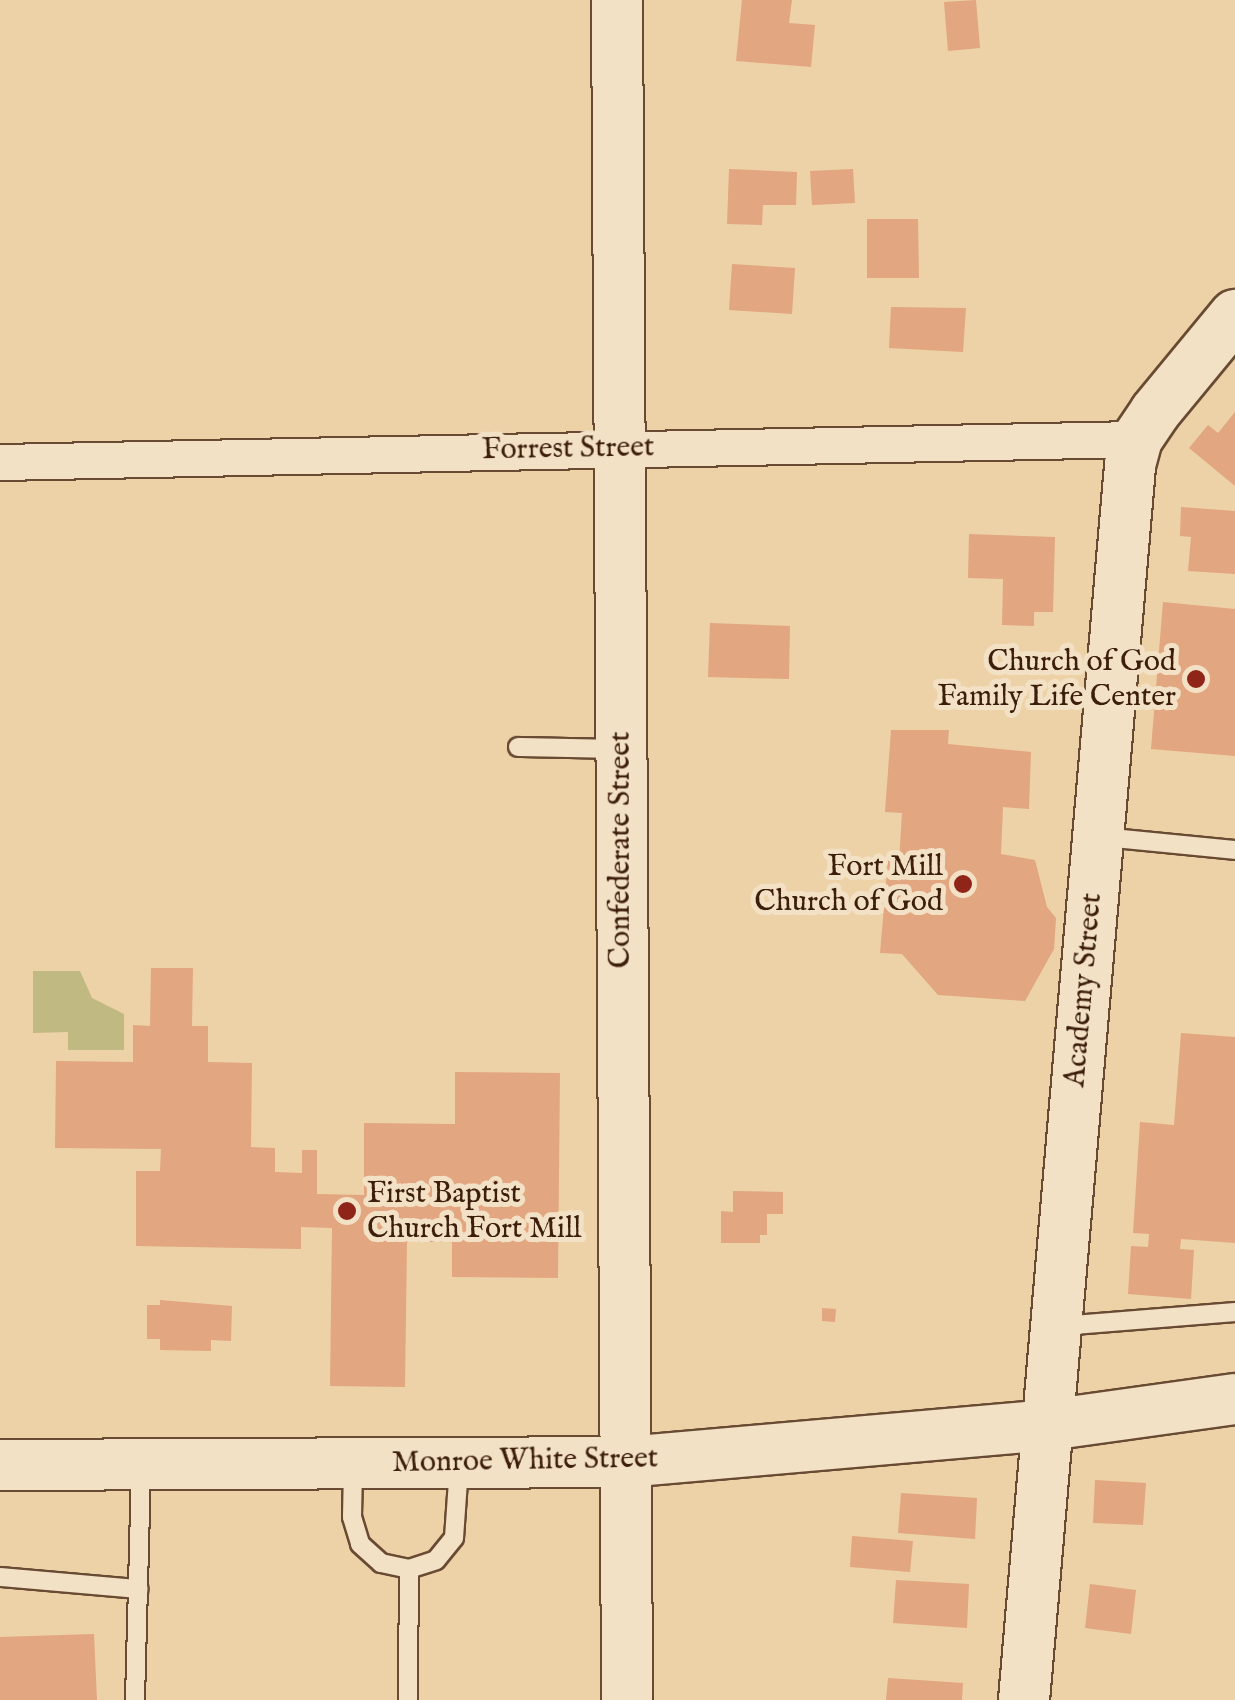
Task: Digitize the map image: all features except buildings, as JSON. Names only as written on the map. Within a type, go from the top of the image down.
[{"type":"street","name":"Confederate Street","points":[[616,0],[627,1700]]},
{"type":"street","points":[[1137,439],[1235,314]]},
{"type":"street","name":"Forrest Street","points":[[0,462],[1137,439]]},
{"type":"street","name":"Academy Street","points":[[1024,1700],[1097,836],[1137,439]]},
{"type":"street","name":"Monroe White Street","points":[[0,1464],[626,1462],[1048,1424],[1235,1399]]},
{"type":"lane","points":[[518,747],[621,749]]},
{"type":"lane","points":[[1097,836],[1235,850]]},
{"type":"lane","points":[[1056,1327],[1235,1312]]},
{"type":"lane","points":[[353,1463],[352,1517],[360,1544],[380,1564],[409,1569],[436,1560],[454,1538],[459,1463]]},
{"type":"lane","points":[[135,1700],[141,1464]]},
{"type":"lane","points":[[408,1700],[409,1569]]},
{"type":"lane","points":[[0,1577],[138,1589]]},
{"type":"shaded area","points":[[33,971],[80,971],[92,998],[124,1014],[124,1050],[68,1050],[68,1032],[33,1033]]},
{"type":"place","name":"Church of God Family Life Center","points":[[1196,679]]},
{"type":"place","name":"Fort Mill Church of God","points":[[963,884]]},
{"type":"place","name":"First Baptist Church Fort Mill","points":[[347,1211]]}]
